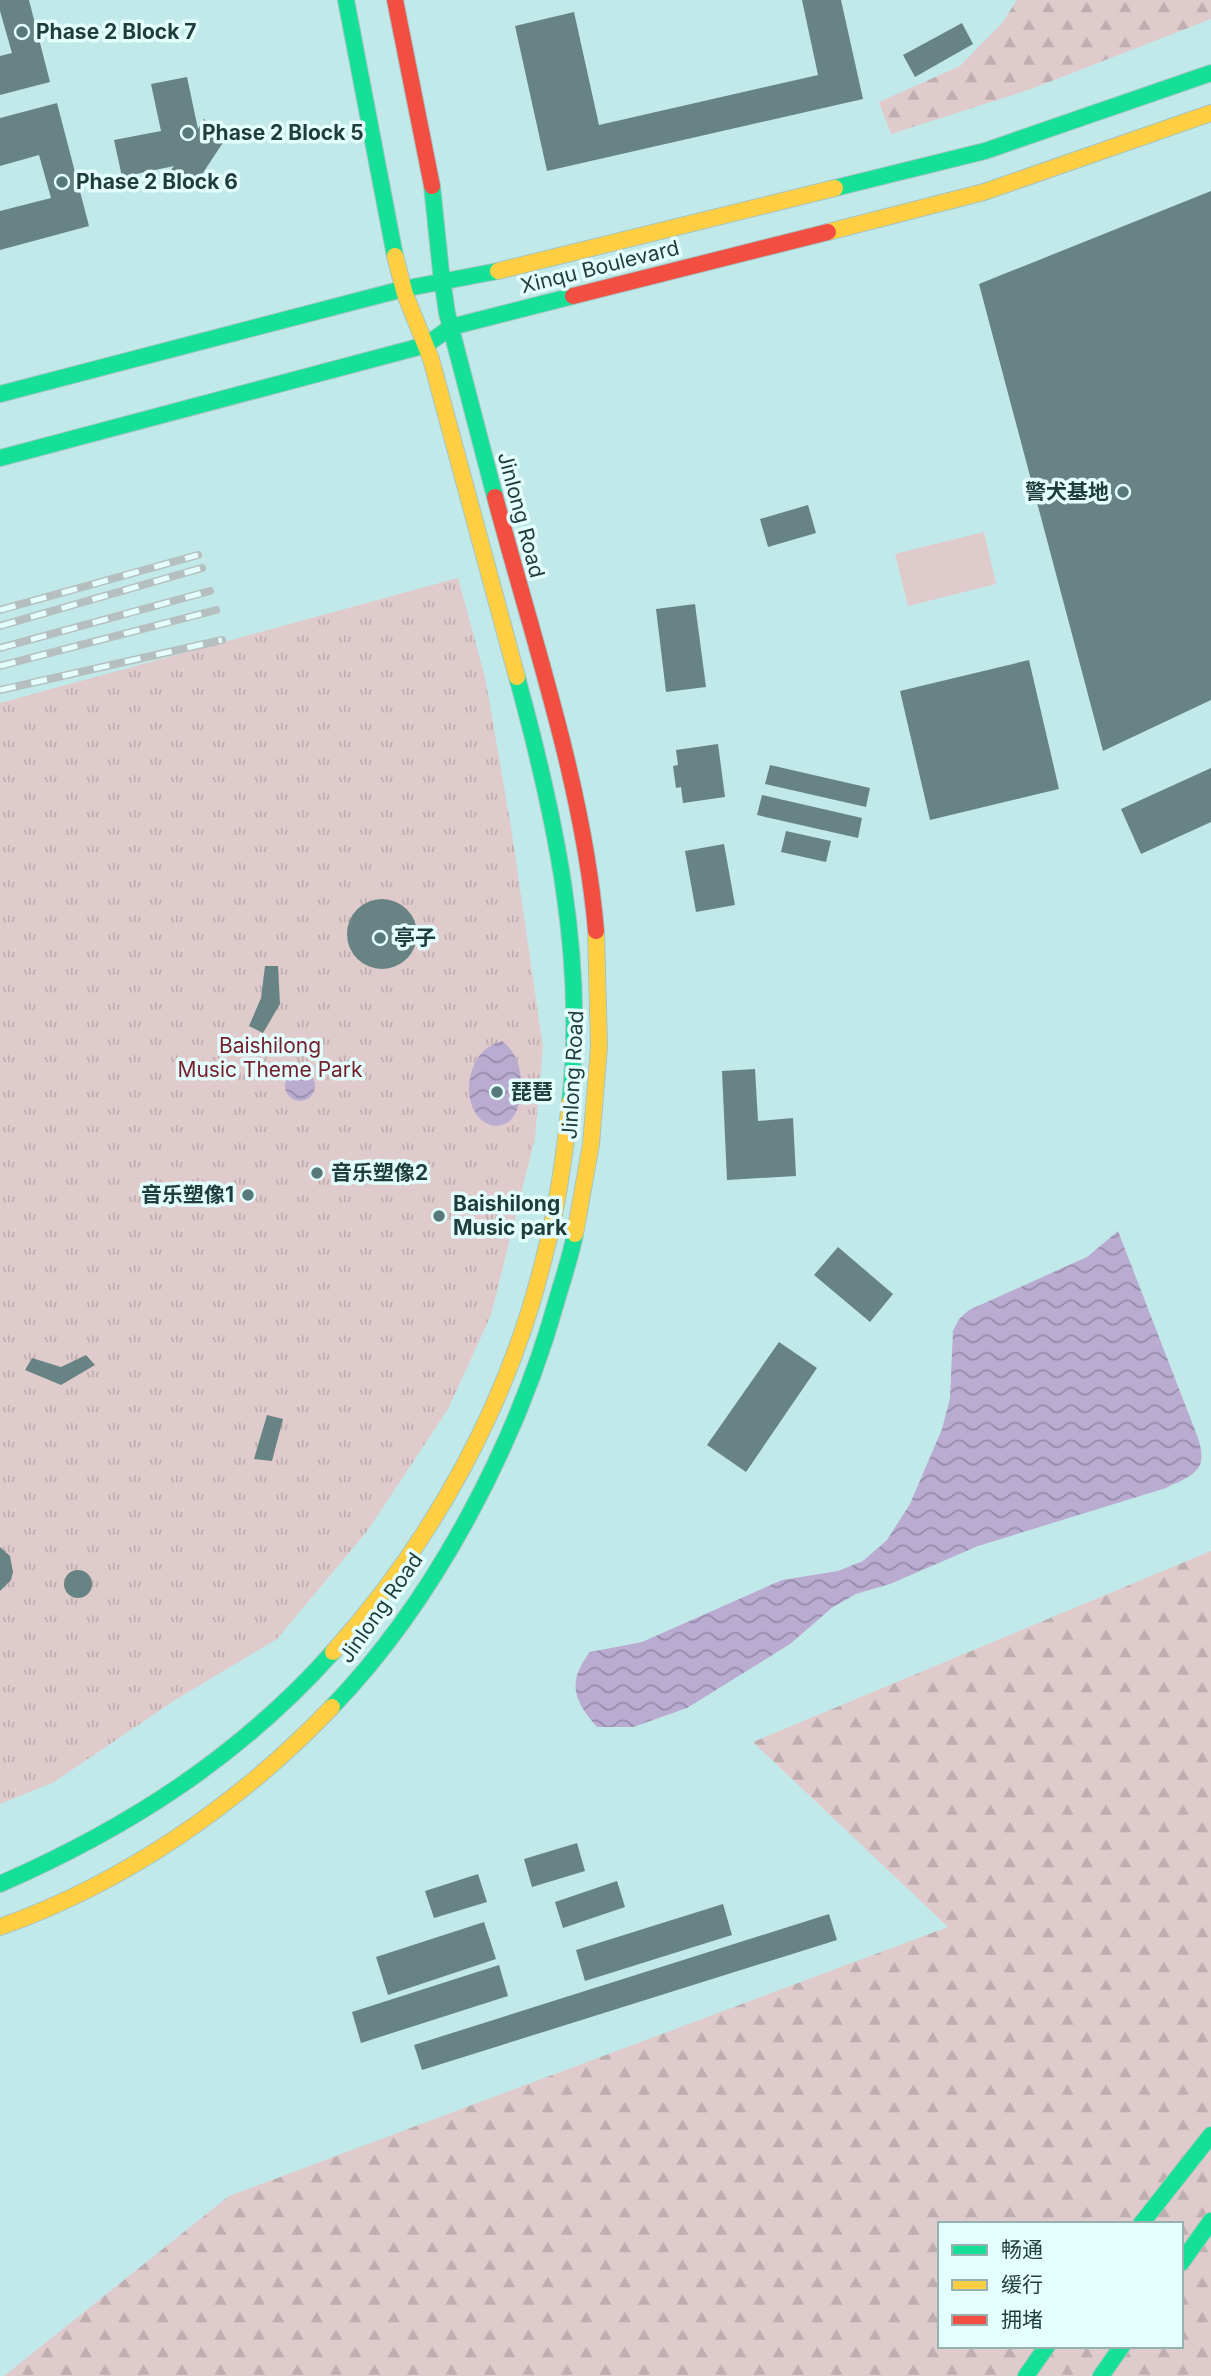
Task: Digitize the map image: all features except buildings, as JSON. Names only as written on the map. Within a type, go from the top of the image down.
[{"type":"main road","name":"Jinlong Road","points":[[0,1884],[91,1843],[178,1788],[228,1751],[287,1700],[364,1618],[415,1550],[457,1481],[506,1376],[530,1310],[559,1197],[569,1140],[573,1079],[572,956],[567,901],[549,798],[426,345],[403,289],[346,0]]},
{"type":"main road","name":"Jinlong Road","points":[[0,1927],[33,1916],[88,1889],[199,1822],[255,1779],[311,1728],[357,1679],[428,1582],[488,1478],[540,1360],[575,1237],[597,1096],[598,949],[591,883],[564,752],[470,407],[451,327],[442,283],[434,196],[395,0]]},
{"type":"main road","name":"Xinqu Boulevard","points":[[0,394],[403,289],[442,283],[985,151],[1211,73]]},
{"type":"main road","name":"Xinqu Boulevard","points":[[0,458],[426,345],[451,327],[984,192],[1211,113]]},
{"type":"main road","points":[[1143,2222],[1211,2135]]},
{"type":"main road","points":[[1183,2260],[1211,2221]]},
{"type":"main road","points":[[1026,2376],[1046,2348]]},
{"type":"main road","points":[[1101,2376],[1121,2348]]},
{"type":"green space","points":[[1017,0],[1211,0],[1211,19],[1031,89],[891,134],[879,102],[960,66],[1002,23]]},
{"type":"green space","points":[[984,532],[996,584],[908,606],[895,554]]},
{"type":"green space","name":"Baishilong Music Theme Park","points":[[458,578],[485,677],[511,827],[543,1047],[535,1138],[491,1315],[448,1409],[368,1530],[277,1639],[175,1700],[54,1782],[0,1804],[0,703]]},
{"type":"green space","points":[[1211,1551],[1211,2376],[4,2376],[229,2196],[948,1927],[753,1742]]},
{"type":"water","points":[[502,1041],[511,1050],[519,1066],[521,1084],[518,1106],[511,1119],[501,1125],[490,1125],[480,1118],[472,1106],[469,1090],[472,1070],[483,1051]]},
{"type":"water","points":[[300,1071],[311,1075],[315,1086],[311,1097],[300,1101],[289,1097],[285,1086],[289,1075]]},
{"type":"water","points":[[1118,1231],[1198,1438],[1201,1449],[1200,1465],[1191,1475],[1166,1488],[978,1546],[890,1584],[856,1594],[833,1607],[790,1644],[687,1708],[633,1727],[597,1727],[583,1708],[576,1691],[578,1673],[590,1652],[642,1642],[782,1580],[838,1571],[863,1561],[887,1540],[910,1504],[942,1429],[950,1398],[953,1331],[959,1319],[969,1310],[1087,1257]]},
{"type":"railway","points":[[0,610],[198,555]]},
{"type":"railway","points":[[0,626],[202,568]]},
{"type":"railway","points":[[0,648],[210,591]]},
{"type":"railway","points":[[0,666],[216,610]]},
{"type":"railway","points":[[0,690],[222,640]]},
{"type":"traffic: fast","points":[[346,0],[395,256]]},
{"type":"traffic: fast","points":[[835,188],[985,151],[1211,73]]},
{"type":"traffic: fast","points":[[432,186],[447,313],[495,497]]},
{"type":"traffic: fast","points":[[0,394],[403,289],[498,271]]},
{"type":"traffic: fast","points":[[0,458],[426,345],[451,327],[573,296]]},
{"type":"traffic: fast","points":[[517,677],[544,782],[564,888],[574,994],[570,1102]]},
{"type":"traffic: fast","points":[[332,1707],[406,1618],[469,1515],[496,1461],[541,1351],[575,1234]]},
{"type":"traffic: fast","points":[[0,1884],[93,1839],[179,1786],[259,1725],[333,1652]]},
{"type":"traffic: fast","points":[[1143,2222],[1211,2135]]},
{"type":"traffic: fast","points":[[1183,2260],[1211,2221]]},
{"type":"traffic: fast","points":[[1026,2376],[1046,2348]]},
{"type":"traffic: fast","points":[[1101,2376],[1121,2348]]},
{"type":"traffic: slow","points":[[828,232],[984,192],[1211,113]]},
{"type":"traffic: slow","points":[[498,271],[835,188]]},
{"type":"traffic: slow","points":[[395,256],[405,294],[431,359],[517,677]]},
{"type":"traffic: slow","points":[[575,1234],[591,1144],[599,1047],[596,931]]},
{"type":"traffic: slow","points":[[333,1652],[370,1609],[435,1516],[489,1415],[530,1309],[545,1254],[554,1216],[570,1102]]},
{"type":"traffic: slow","points":[[0,1927],[92,1888],[178,1836],[259,1776],[332,1707]]},
{"type":"traffic: jam","points":[[395,0],[432,186]]},
{"type":"traffic: jam","points":[[573,296],[828,232]]},
{"type":"traffic: jam","points":[[495,497],[569,767],[590,877],[596,931]]},
{"type":"place","name":"Phase 2 Block 7","points":[[22,32]]},
{"type":"place","name":"Phase 2 Block 5","points":[[188,133]]},
{"type":"place","name":"Phase 2 Block 6","points":[[62,182]]},
{"type":"place","name":"警犬基地","points":[[1123,492]]},
{"type":"place","name":"亭子","points":[[380,938]]},
{"type":"place","name":"琵琶","points":[[497,1092]]},
{"type":"place","name":"音乐塑像2","points":[[317,1173]]},
{"type":"place","name":"音乐塑像1","points":[[248,1195]]},
{"type":"place","name":"Baishilong Music park","points":[[439,1216]]}]
